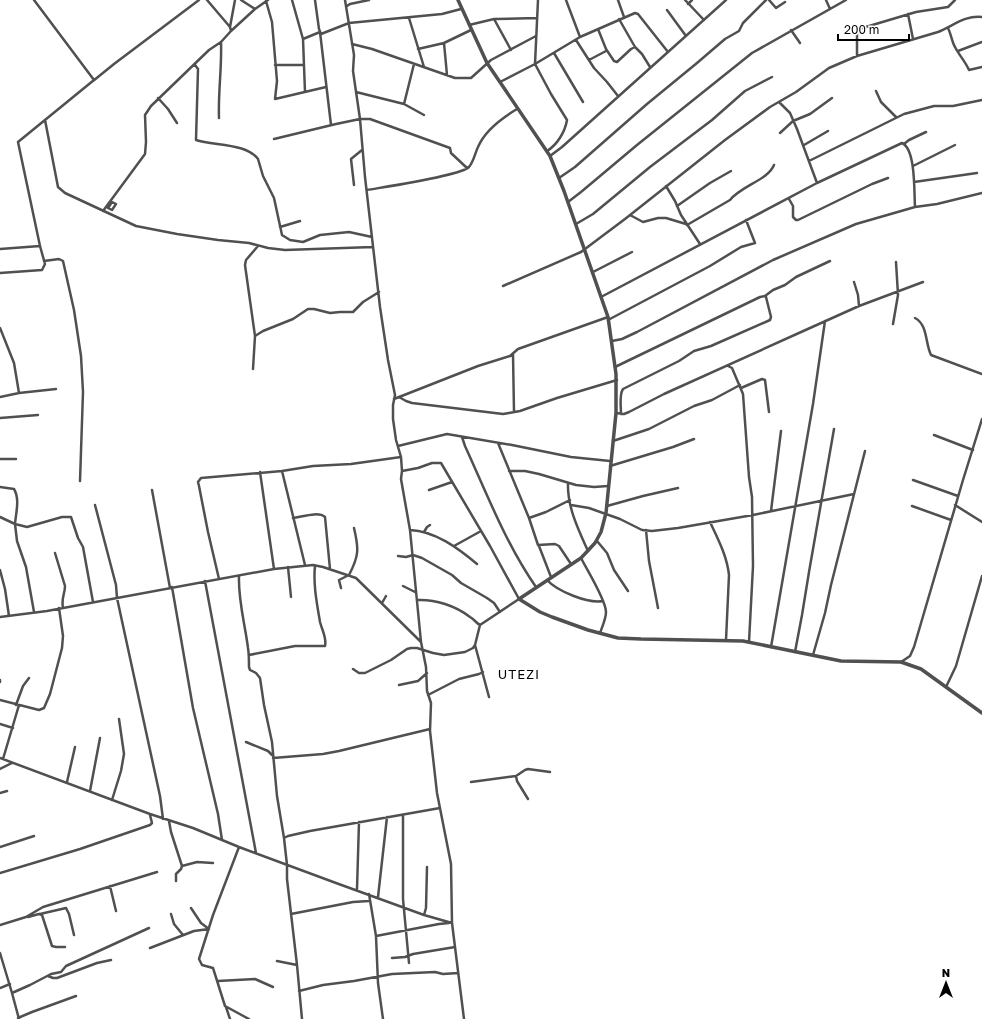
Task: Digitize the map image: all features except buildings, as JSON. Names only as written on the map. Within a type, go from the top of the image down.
[{"type":"street","points":[[34,0],[92,76],[94,79],[93,81]]},
{"type":"street","points":[[0,273],[42,270],[45,267],[17,143],[19,140],[119,60],[199,0]]},
{"type":"street","points":[[207,0],[230,29]]},
{"type":"street","points":[[230,29],[235,0]]},
{"type":"street","points":[[241,0],[255,9]]},
{"type":"street","points":[[103,210],[145,154],[145,115],[151,106],[209,50],[221,42],[230,29],[267,0],[272,22],[277,81],[274,99],[326,87]]},
{"type":"street","points":[[292,0],[303,39],[305,92]]},
{"type":"street","points":[[315,0],[331,125]]},
{"type":"street","points":[[347,7],[350,4],[369,0]]},
{"type":"street","points":[[458,0],[487,63],[547,151],[560,178],[608,318],[616,380],[616,413],[610,461],[606,514],[601,532],[597,541],[581,558],[480,625],[475,645],[489,697]]},
{"type":"street","points":[[538,0],[535,64],[550,94],[567,120],[558,141],[547,151]]},
{"type":"street","points":[[566,0],[580,37]]},
{"type":"street","points":[[618,0],[624,17]]},
{"type":"street","points":[[684,0],[704,20]]},
{"type":"street","points":[[688,4],[692,0]]},
{"type":"street","points":[[550,156],[562,147],[726,0]]},
{"type":"street","points":[[560,178],[575,167],[725,39],[739,31],[743,23],[766,0]]},
{"type":"street","points":[[769,0],[776,8],[785,2]]},
{"type":"street","points":[[826,0],[830,8]]},
{"type":"street","points":[[568,202],[741,61],[761,47],[846,0]]},
{"type":"street","points":[[858,56],[858,30],[908,14],[929,9],[948,7],[955,0]]},
{"type":"street","points":[[346,1],[350,4]]},
{"type":"street","points":[[346,1],[354,55],[353,71],[360,119],[372,237],[388,360],[395,395],[394,424],[401,457],[401,479],[410,530],[421,642],[424,650],[428,695],[432,709],[430,729],[440,808],[451,864],[452,923],[464,1019]]},
{"type":"street","points":[[303,39],[320,32],[323,34],[349,23],[442,14],[461,9]]},
{"type":"street","points":[[667,10],[686,36]]},
{"type":"street","points":[[500,82],[535,64],[580,37],[633,13],[638,14],[668,52]]},
{"type":"street","points":[[908,14],[913,39]]},
{"type":"street","points":[[503,286],[577,254],[630,215],[725,140],[779,102],[806,86],[830,68],[858,56],[948,28],[963,19],[970,17],[982,17]]},
{"type":"street","points":[[409,18],[424,68]]},
{"type":"street","points":[[418,49],[444,43],[470,28],[494,19],[537,18]]},
{"type":"street","points":[[494,19],[511,50]]},
{"type":"street","points":[[619,19],[635,47],[642,54],[650,68]]},
{"type":"street","points":[[948,28],[954,45],[969,70],[982,67]]},
{"type":"street","points":[[598,29],[606,51],[614,62],[635,47]]},
{"type":"street","points":[[791,30],[800,42]]},
{"type":"street","points":[[352,44],[372,49],[424,68],[462,79],[471,78],[494,58],[536,36]]},
{"type":"street","points":[[576,40],[589,60],[618,96]]},
{"type":"street","points":[[219,118],[221,42]]},
{"type":"street","points":[[958,51],[982,42]]},
{"type":"street","points":[[444,43],[447,75]]},
{"type":"street","points":[[589,60],[606,51]]},
{"type":"street","points":[[554,52],[583,102]]},
{"type":"street","points":[[404,104],[414,64]]},
{"type":"street","points":[[195,65],[198,69],[196,140],[247,150],[258,158],[266,182],[274,198],[279,227],[282,235],[290,240],[303,242],[320,235],[349,232],[372,237]]},
{"type":"street","points":[[275,65],[304,65]]},
{"type":"street","points":[[576,224],[593,214],[650,167],[712,120],[745,91],[772,77]]},
{"type":"street","points":[[876,91],[881,102],[896,118]]},
{"type":"street","points":[[356,92],[404,104],[424,115]]},
{"type":"street","points":[[158,98],[168,108],[177,123]]},
{"type":"street","points":[[780,134],[794,121],[810,114],[832,98]]},
{"type":"street","points":[[809,161],[908,113],[929,107],[952,106],[982,100]]},
{"type":"street","points":[[779,102],[790,113],[794,121],[817,183]]},
{"type":"street","points":[[367,190],[439,177],[467,168],[473,160],[478,146],[494,125],[517,109]]},
{"type":"street","points":[[274,139],[360,119],[370,120],[449,147],[451,148],[452,153],[467,168]]},
{"type":"street","points":[[45,120],[58,187],[65,193],[136,226],[285,250],[374,247]]},
{"type":"street","points":[[804,145],[828,131]]},
{"type":"street","points":[[601,297],[817,183],[892,147],[902,143],[904,144],[926,132]]},
{"type":"street","points":[[904,144],[909,154],[912,166],[915,207]]},
{"type":"street","points":[[912,166],[956,145]]},
{"type":"street","points":[[354,185],[351,159],[362,150]]},
{"type":"street","points":[[630,215],[643,222],[648,222],[658,218],[666,218],[687,224],[730,200],[734,194],[765,176],[773,169],[774,165]]},
{"type":"street","points":[[677,206],[731,170]]},
{"type":"street","points":[[914,182],[977,172]]},
{"type":"street","points":[[789,198],[793,206],[793,217],[798,220],[872,184],[888,178]]},
{"type":"street","points":[[666,186],[700,244]]},
{"type":"street","points":[[612,341],[622,339],[793,251],[856,224],[915,207],[937,204],[982,193]]},
{"type":"street","points":[[394,399],[478,366],[504,358],[513,354],[518,349],[608,318],[716,262],[741,247],[755,243],[746,220]]},
{"type":"street","points":[[279,227],[300,221]]},
{"type":"street","points":[[0,248],[40,246]]},
{"type":"street","points":[[253,369],[255,336],[245,265],[246,260],[258,246]]},
{"type":"street","points":[[593,272],[632,252]]},
{"type":"street","points":[[44,261],[59,259],[63,261],[78,329],[83,392],[80,481]]},
{"type":"street","points":[[615,367],[760,297],[765,296],[772,290],[785,285],[796,277],[830,261]]},
{"type":"street","points":[[893,324],[898,291],[896,262]]},
{"type":"street","points":[[854,282],[858,295],[859,306]]},
{"type":"street","points":[[616,413],[621,414],[629,412],[664,394],[825,321],[859,306],[923,282]]},
{"type":"street","points":[[255,336],[263,331],[292,319],[308,309],[330,313],[353,312],[363,302],[379,292]]},
{"type":"street","points":[[621,414],[622,390],[679,361],[694,351],[710,346],[770,320],[771,317],[765,296]]},
{"type":"street","points":[[915,318],[922,324],[931,355],[982,374]]},
{"type":"street","points":[[771,646],[825,321]]},
{"type":"street","points":[[0,328],[14,363],[19,393]]},
{"type":"street","points":[[513,354],[515,384],[514,412]]},
{"type":"street","points":[[728,366],[732,368],[741,387],[744,401],[753,515],[753,566],[750,642]]},
{"type":"street","points":[[613,441],[649,428],[694,406],[762,379],[765,380],[768,412]]},
{"type":"street","points":[[399,397],[412,403],[503,414],[514,412],[616,380]]},
{"type":"street","points":[[0,397],[56,388]]},
{"type":"street","points":[[0,418],[38,416]]},
{"type":"street","points":[[901,662],[910,656],[914,648],[982,419]]},
{"type":"street","points":[[795,652],[834,429]]},
{"type":"street","points":[[771,511],[781,431]]},
{"type":"street","points":[[398,446],[441,434],[447,434],[498,442],[570,457],[610,461]]},
{"type":"street","points":[[934,434],[973,450]]},
{"type":"street","points":[[462,437],[499,523],[524,569],[536,587]]},
{"type":"street","points":[[610,467],[694,439]]},
{"type":"street","points":[[498,442],[551,577]]},
{"type":"street","points":[[813,656],[866,452]]},
{"type":"street","points":[[219,579],[199,486],[199,480],[201,478],[401,457]]},
{"type":"street","points":[[0,459],[16,459]]},
{"type":"street","points":[[402,471],[418,468],[432,462],[439,462],[442,465],[519,599],[540,612],[600,633],[631,639],[726,640],[750,642],[841,661],[901,662],[920,669],[982,712]]},
{"type":"street","points":[[282,470],[305,566]]},
{"type":"street","points":[[509,470],[539,474],[568,484],[587,487],[608,486]]},
{"type":"street","points":[[260,472],[274,569]]},
{"type":"street","points":[[913,480],[958,496]]},
{"type":"street","points":[[429,490],[452,482]]},
{"type":"street","points":[[568,484],[574,518],[588,552]]},
{"type":"street","points":[[0,487],[14,489],[18,500],[15,524],[17,541],[26,567],[34,612]]},
{"type":"street","points":[[606,506],[678,488]]},
{"type":"street","points":[[152,490],[193,708],[218,814],[222,840]]},
{"type":"street","points":[[571,505],[589,508],[646,530],[678,528],[753,515],[854,494]]},
{"type":"street","points":[[529,518],[546,512],[570,500]]},
{"type":"street","points":[[94,505],[116,585],[117,598],[160,796],[163,819]]},
{"type":"street","points":[[956,505],[982,522]]},
{"type":"street","points":[[912,506],[951,520]]},
{"type":"street","points":[[293,518],[318,514],[325,517],[330,569]]},
{"type":"street","points":[[0,517],[15,524],[27,527],[62,517],[71,517],[83,548],[93,602]]},
{"type":"street","points":[[710,522],[722,546],[728,564],[729,575],[726,640]]},
{"type":"street","points":[[424,532],[430,525]]},
{"type":"street","points":[[341,588],[339,580],[349,575],[357,559],[358,549],[354,528]]},
{"type":"street","points":[[410,530],[424,532],[454,546],[477,564]]},
{"type":"street","points":[[646,530],[649,562],[658,608]]},
{"type":"street","points":[[454,546],[481,532]]},
{"type":"street","points":[[597,541],[606,553],[614,570],[628,591]]},
{"type":"street","points":[[538,545],[555,544],[559,546],[571,564]]},
{"type":"street","points":[[55,553],[65,591],[62,599],[63,608]]},
{"type":"street","points":[[398,556],[406,557],[412,555],[422,558],[452,575],[494,603],[500,612]]},
{"type":"street","points":[[581,558],[606,610],[600,633]]},
{"type":"street","points":[[249,655],[295,646],[325,646],[326,640],[320,623],[317,603],[314,578],[315,566]]},
{"type":"street","points":[[0,618],[63,608],[274,569],[315,566],[330,569],[356,578],[421,642]]},
{"type":"street","points":[[288,567],[291,597]]},
{"type":"street","points":[[0,570],[9,616]]},
{"type":"street","points":[[239,576],[250,670],[260,678],[272,742],[277,796],[287,865],[290,914],[302,1019]]},
{"type":"street","points":[[946,687],[956,666],[982,576]]},
{"type":"street","points":[[547,580],[555,588],[569,594],[589,601],[603,601]]},
{"type":"street","points":[[205,582],[256,854]]},
{"type":"street","points":[[403,586],[416,592]]},
{"type":"street","points":[[382,603],[386,596]]},
{"type":"street","points":[[417,600],[431,600],[459,609],[480,625]]},
{"type":"street","points":[[0,700],[41,710],[46,704],[62,648],[63,636],[59,608]]},
{"type":"street","points":[[353,669],[359,673],[365,673],[391,660],[407,649],[417,648],[438,654],[450,655],[465,652],[473,648],[475,645]]},
{"type":"street","points":[[428,695],[459,679],[483,672]]},
{"type":"street","points":[[399,685],[418,681],[427,673]]},
{"type":"street","points":[[29,678],[23,686],[13,728],[1,758],[163,819],[193,828],[256,854],[378,897],[424,915],[452,923]]},
{"type":"street","points":[[112,800],[121,771],[124,754],[119,719]]},
{"type":"street","points":[[0,724],[13,728]]},
{"type":"street","points":[[273,757],[323,754],[430,729]]},
{"type":"street","points":[[90,791],[100,738]]},
{"type":"street","points":[[246,742],[268,751],[273,757]]},
{"type":"street","points":[[67,782],[75,747]]},
{"type":"street","points":[[0,769],[12,763]]},
{"type":"street","points":[[471,782],[516,776],[528,769],[550,772]]},
{"type":"street","points":[[516,776],[517,781],[528,799]]},
{"type":"street","points":[[0,793],[8,790]]},
{"type":"street","points":[[284,838],[310,831],[440,808]]},
{"type":"street","points":[[0,873],[80,849],[150,825],[152,823],[150,814]]},
{"type":"street","points":[[403,815],[403,907],[409,963]]},
{"type":"street","points":[[378,897],[387,817]]},
{"type":"street","points":[[169,821],[182,866]]},
{"type":"street","points":[[357,890],[359,822]]},
{"type":"street","points":[[0,847],[34,836]]},
{"type":"street","points":[[230,1019],[213,968],[202,965],[198,959],[239,847]]},
{"type":"street","points":[[176,881],[176,874],[182,866],[197,862],[213,863]]},
{"type":"street","points":[[424,915],[426,908],[427,867]]},
{"type":"street","points":[[26,917],[43,907],[157,872]]},
{"type":"street","points":[[110,886],[116,911]]},
{"type":"street","points":[[369,894],[376,936],[378,976],[383,1019]]},
{"type":"street","points":[[290,914],[353,902],[369,901]]},
{"type":"street","points":[[0,925],[26,917],[66,908],[74,935]]},
{"type":"street","points":[[192,908],[201,923],[209,929]]},
{"type":"street","points":[[39,914],[44,920],[52,946],[65,947]]},
{"type":"street","points":[[170,914],[174,924],[183,935]]},
{"type":"street","points":[[376,936],[452,923]]},
{"type":"street","points":[[12,992],[48,976],[61,972],[66,966],[149,928]]},
{"type":"street","points":[[150,948],[197,930],[209,929]]},
{"type":"street","points":[[392,958],[405,957],[408,955],[455,946]]},
{"type":"street","points":[[0,953],[19,1019],[32,1012],[76,996]]},
{"type":"street","points":[[48,976],[57,978],[97,963],[111,960]]},
{"type":"street","points":[[277,961],[297,965]]},
{"type":"street","points":[[300,992],[323,984],[409,972],[436,972],[443,974],[458,972]]},
{"type":"street","points":[[218,981],[255,979],[273,986]]},
{"type":"street","points":[[0,988],[10,984]]},
{"type":"street","points":[[226,1006],[249,1019]]},
{"type":"district","name":"UTEZI","points":[[519,674]]}]
